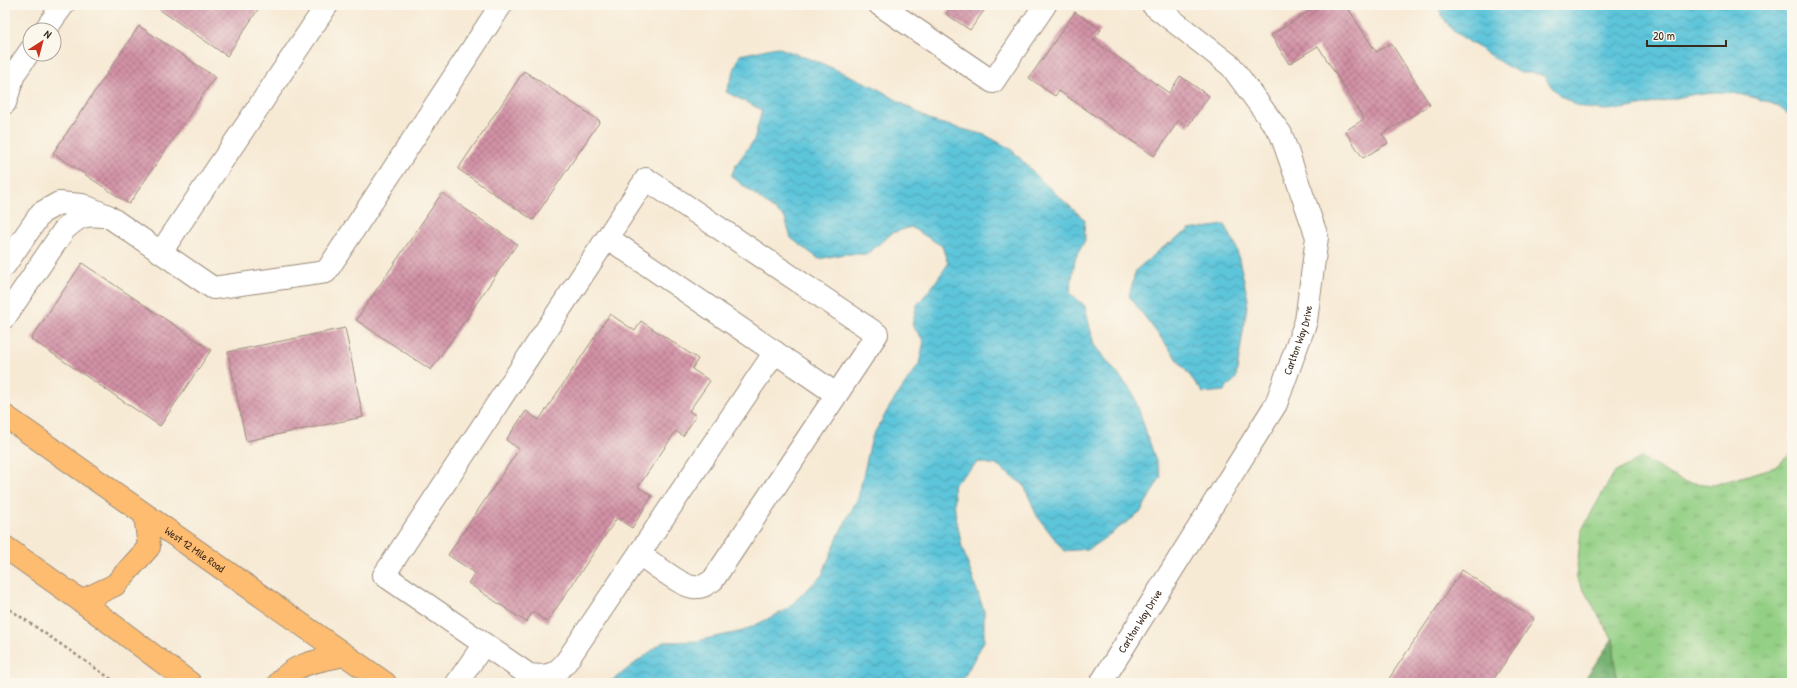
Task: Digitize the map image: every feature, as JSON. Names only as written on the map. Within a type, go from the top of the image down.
[{"type":"main road","name":"West 12 Mile Road","points":[[5,416],[385,683]]},
{"type":"main road","points":[[81,601],[115,585],[150,547],[145,514]]},
{"type":"main road","points":[[5,547],[81,601],[190,683]]},
{"type":"main road","points":[[278,683],[284,675],[310,662],[344,655]]},
{"type":"street","points":[[51,22],[63,5]]},
{"type":"street","points":[[161,252],[327,5]]},
{"type":"street","points":[[5,265],[41,213],[59,203],[82,205],[108,216],[213,288],[326,272],[501,5]]},
{"type":"street","points":[[880,5],[993,82],[1045,5]]},
{"type":"street","name":"Carlton Way Drive","points":[[1101,683],[1276,404],[1306,320],[1316,237],[1281,134],[1231,66],[1153,5]]},
{"type":"street","points":[[5,103],[14,74],[22,62]]},
{"type":"street","points":[[639,554],[692,588],[704,586],[713,580],[877,334],[646,179],[384,575],[529,675],[545,676],[557,672],[566,662],[775,352]]},
{"type":"street","points":[[5,316],[64,230],[76,218],[92,215],[108,216]]},
{"type":"street","points":[[608,238],[836,394]]},
{"type":"street","points":[[456,683],[484,644]]},
{"type":"path","points":[[5,606],[117,683]]},
{"type":"green space","points":[[1792,453],[1792,683],[1617,683],[1612,638],[1576,577],[1581,531],[1614,473],[1641,458],[1684,482],[1714,485],[1775,467]]},
{"type":"green space","points":[[1613,638],[1617,683],[1582,683]]},
{"type":"water","points":[[1438,5],[1792,5],[1792,117],[1777,106],[1766,101],[1726,92],[1699,94],[1626,108],[1602,110],[1580,106],[1560,96],[1544,76],[1534,73],[1521,73],[1508,67],[1453,31],[1442,16]]},
{"type":"water","points":[[777,47],[823,64],[873,86],[932,121],[985,135],[1011,149],[1045,184],[1084,219],[1085,240],[1075,259],[1070,293],[1085,306],[1094,345],[1133,393],[1161,476],[1140,513],[1089,549],[1064,551],[1037,516],[1024,485],[996,465],[978,462],[953,485],[955,511],[962,547],[984,611],[984,641],[961,683],[603,683],[613,680],[663,642],[697,641],[743,631],[786,610],[822,575],[839,534],[858,498],[872,437],[890,406],[919,364],[924,341],[912,325],[917,305],[948,264],[942,246],[911,227],[892,233],[867,254],[844,254],[819,259],[791,238],[785,218],[731,176],[736,165],[754,140],[762,110],[726,92],[740,55]]},
{"type":"water","points":[[1225,225],[1236,246],[1248,299],[1236,378],[1224,391],[1203,393],[1129,296],[1136,270],[1161,249],[1189,230]]},
{"type":"building","points":[[153,5],[261,5],[227,56]]},
{"type":"building","points":[[953,5],[988,5],[970,30],[946,14]]},
{"type":"building","points":[[1319,5],[1346,5],[1376,52],[1391,43],[1430,105],[1382,134],[1388,143],[1363,158],[1345,131],[1364,119],[1318,46],[1289,64],[1271,35]]},
{"type":"building","points":[[1075,12],[1101,30],[1093,40],[1169,93],[1180,76],[1209,96],[1188,126],[1179,120],[1154,156],[1059,91],[1055,96],[1029,78]]},
{"type":"building","points":[[139,26],[215,77],[129,204],[53,153]]},
{"type":"building","points":[[524,71],[600,121],[533,220],[458,169]]},
{"type":"building","points":[[442,193],[517,244],[431,370],[356,320]]},
{"type":"building","points":[[82,263],[211,350],[160,426],[31,339]]},
{"type":"building","points":[[610,314],[635,331],[641,321],[698,359],[692,369],[710,381],[689,411],[696,416],[683,436],[676,431],[638,487],[652,496],[632,528],[617,518],[547,622],[533,612],[526,622],[468,583],[475,573],[448,555],[519,449],[506,440],[526,411],[539,420]]},
{"type":"building","points":[[345,328],[363,417],[246,441],[228,352]]},
{"type":"building","points":[[1462,570],[1534,619],[1491,683],[1386,683]]}]
